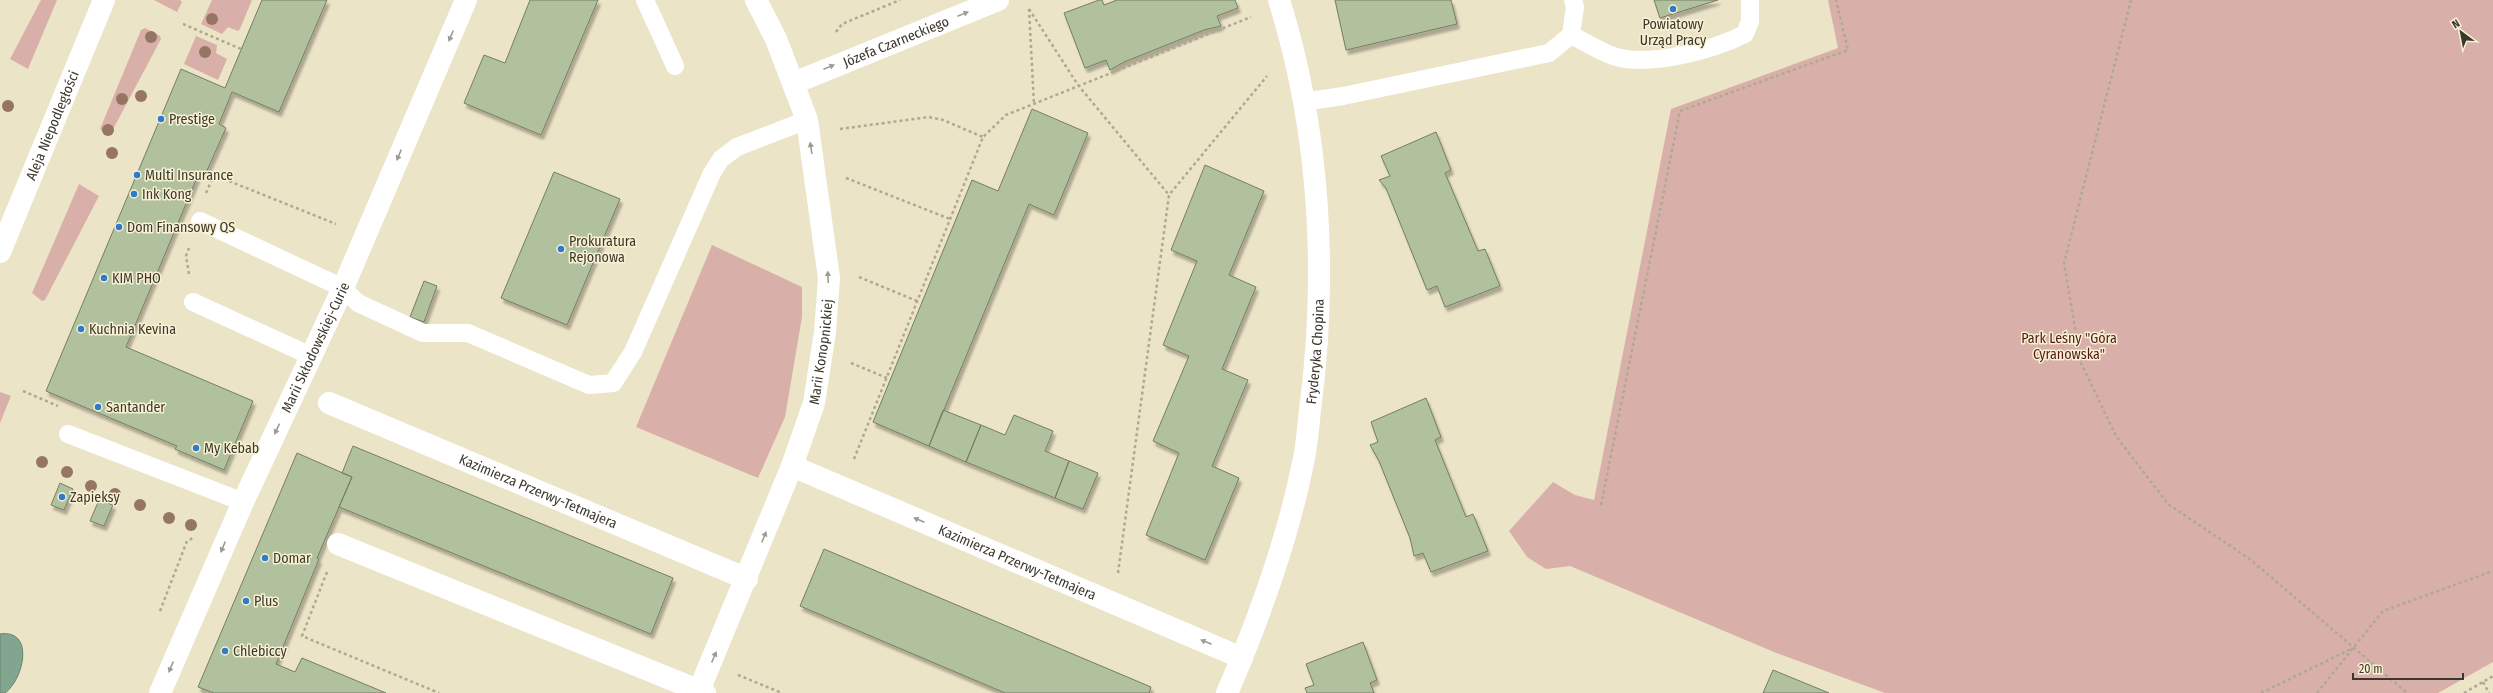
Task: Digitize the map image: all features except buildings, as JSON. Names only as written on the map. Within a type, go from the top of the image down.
[{"type":"street","name":"Aleja Niepodległości","points":[[0,252],[104,0]]},
{"type":"street","name":"Marii Skłodowskiej-Curie","points":[[160,693],[243,502],[343,288],[466,0]]},
{"type":"street","name":"Marii Konopnickiej","points":[[701,692],[792,466],[814,403],[825,332],[828,278],[807,120],[776,39],[756,0]]},
{"type":"street","name":"Józefa Czarneckiego","points":[[794,83],[998,0]]},
{"type":"street","name":"Fryderyka Chopina","points":[[1227,693],[1242,658],[1280,557],[1304,462],[1314,385],[1320,305],[1318,216],[1304,102],[1289,32],[1279,0]]},
{"type":"street","name":"Kazimierza Przerwy-Tetmajera","points":[[330,403],[747,579]]},
{"type":"street","name":"Kazimierza Przerwy-Tetmajera","points":[[792,466],[1242,658]]},
{"type":"street","points":[[338,544],[701,692]]},
{"type":"lane","points":[[645,0],[675,66]]},
{"type":"lane","points":[[1304,102],[1343,96],[1549,53],[1571,35],[1575,7],[1573,0]]},
{"type":"lane","points":[[1571,35],[1614,56],[1637,59],[1665,58],[1725,44],[1745,34],[1750,21],[1750,0]]},
{"type":"lane","points":[[200,221],[343,288],[358,303],[423,333],[468,333],[589,385],[613,383],[633,352],[705,188],[721,159],[737,147],[807,120]]},
{"type":"lane","points":[[193,302],[311,356]]},
{"type":"lane","points":[[68,434],[243,502]]},
{"type":"path","points":[[1601,505],[1680,111],[1848,50],[1836,0]]},
{"type":"path","points":[[2131,0],[2064,263],[2081,363],[2116,436],[2168,504],[2251,560],[2407,693]]},
{"type":"path","points":[[1034,104],[1029,9],[1078,85],[1169,195]]},
{"type":"path","points":[[851,467],[983,137],[1006,115],[1258,14]]},
{"type":"path","points":[[183,24],[241,48]]},
{"type":"path","points":[[1118,577],[1169,195],[1268,75]]},
{"type":"path","points":[[839,129],[929,117],[943,120],[983,137]]},
{"type":"path","points":[[193,302],[186,256],[200,221],[198,212],[214,175],[342,226]]},
{"type":"path","points":[[842,176],[950,219]]},
{"type":"path","points":[[856,276],[917,301]]},
{"type":"path","points":[[845,361],[887,378]]},
{"type":"path","points":[[338,544],[302,636],[439,693]]},
{"type":"path","points":[[2317,693],[2383,611],[2493,571]]},
{"type":"path","points":[[2261,693],[2353,648]]},
{"type":"path","points":[[732,672],[782,693]]},
{"type":"path","points":[[2464,693],[2493,676]]},
{"type":"path","points":[[2483,682],[2489,693]]},
{"type":"green space","points":[[41,0],[57,0],[28,69],[10,59]]},
{"type":"green space","points":[[154,0],[180,0],[182,2],[177,12]]},
{"type":"green space","points":[[212,0],[252,0],[238,31],[228,27],[222,34],[201,24]]},
{"type":"green space","name":"Park Leśny \"Góra Cyranowska\"","points":[[1828,0],[2493,0],[2493,662],[2438,693],[1885,693],[1774,652],[1570,566],[1546,569],[1527,557],[1509,531],[1553,482],[1575,495],[1594,500],[1671,109],[1838,48]]},
{"type":"green space","points":[[145,28],[160,36],[161,39],[110,135],[100,129],[141,30]]},
{"type":"green space","points":[[196,36],[217,45],[216,53],[227,59],[218,80],[184,64]]},
{"type":"green space","points":[[79,184],[99,196],[45,300],[42,301],[32,293]]},
{"type":"green space","points":[[712,245],[802,287],[802,317],[785,417],[758,478],[636,427]]},
{"type":"green space","points":[[0,392],[11,396],[0,423]]},
{"type":"shaded area","points":[[0,634],[11,635],[18,639],[22,647],[23,656],[17,677],[12,686],[5,693],[0,693]]},
{"type":"place","name":"Powiatowy Urząd Pracy","points":[[1673,9]]},
{"type":"place","name":"Prestige","points":[[161,119]]},
{"type":"place","name":"Multi Insurance","points":[[137,175]]},
{"type":"place","name":"Ink Kong","points":[[134,194]]},
{"type":"place","name":"Dom Finansowy QS","points":[[119,227]]},
{"type":"place","name":"Prokuratura Rejonowa","points":[[561,249]]},
{"type":"place","name":"KIM PHO","points":[[104,278]]},
{"type":"place","name":"Kuchnia Kevina","points":[[81,329]]},
{"type":"place","name":"Santander","points":[[98,407]]},
{"type":"place","name":"My Kebab","points":[[196,448]]},
{"type":"place","name":"Zapieksy","points":[[62,497]]},
{"type":"place","name":"Domar","points":[[265,558]]},
{"type":"place","name":"Plus","points":[[246,601]]},
{"type":"place","name":"Chlebiccy","points":[[225,651]]}]
